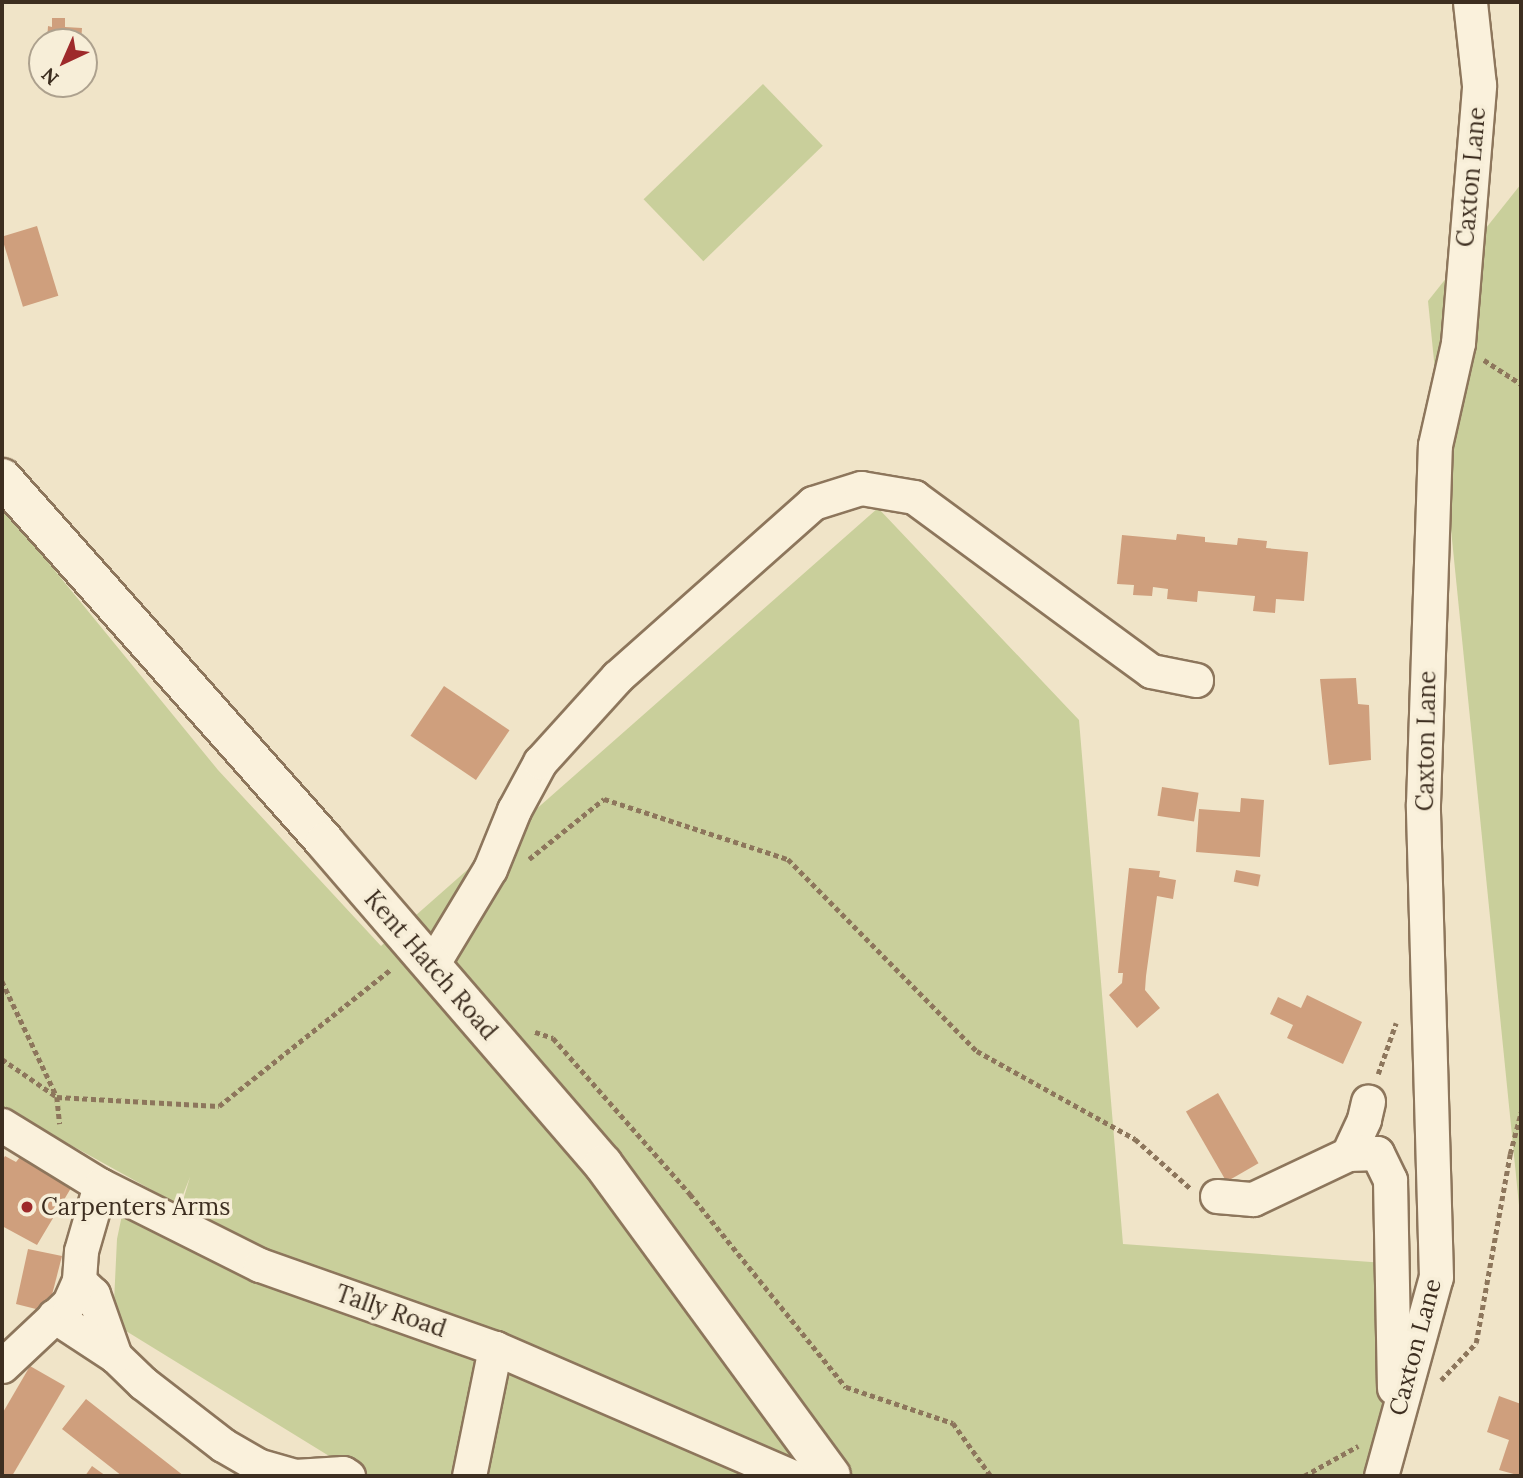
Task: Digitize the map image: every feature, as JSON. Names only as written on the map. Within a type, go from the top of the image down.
[{"type":"main road","name":"Kent Hatch Road","points":[[2,478],[603,1164],[831,1476]]},
{"type":"street","name":"Caxton Lane","points":[[1381,1476],[1436,1277],[1423,804],[1435,445],[1458,344],[1479,85],[1470,2]]},
{"type":"street","points":[[424,957],[490,869],[514,810],[540,762],[617,677],[813,503],[862,488],[914,497],[1151,671],[1196,680]]},
{"type":"street","points":[[1348,1154],[1364,1119],[1368,1101]]},
{"type":"street","name":"Tally Road","points":[[2,1125],[100,1185],[260,1265],[495,1348],[791,1476]]},
{"type":"street","points":[[1217,1196],[1253,1199],[1348,1154],[1377,1153],[1390,1180],[1394,1426]]},
{"type":"street","points":[[2,1366],[69,1303],[79,1281],[81,1251],[100,1185]]},
{"type":"street","points":[[79,1281],[93,1294],[115,1356]]},
{"type":"street","points":[[54,1315],[115,1356],[143,1383],[223,1445],[257,1465],[295,1476],[343,1473],[348,1476]]},
{"type":"street","points":[[469,1476],[495,1348]]},
{"type":"path","points":[[1458,344],[1521,384]]},
{"type":"path","points":[[519,867],[604,799],[788,859],[976,1051],[1135,1139],[1199,1195],[1217,1196]]},
{"type":"path","points":[[2,1059],[57,1097],[219,1106],[424,957]]},
{"type":"path","points":[[2,981],[57,1097]]},
{"type":"path","points":[[529,1030],[553,1038],[690,1194],[846,1387],[953,1423],[992,1476]]},
{"type":"path","points":[[1435,1385],[1476,1343],[1510,1154],[1521,1112]]},
{"type":"path","points":[[1304,1476],[1394,1426]]},
{"type":"green space","points":[[763,84],[823,146],[703,261],[644,199]]},
{"type":"green space","points":[[1521,184],[1521,1225],[1428,301]]},
{"type":"green space","points":[[2,506],[218,770],[381,946],[878,508],[1079,720],[1123,1244],[1385,1263],[1385,1476],[343,1476],[347,1467],[113,1323],[117,1239],[122,1215],[176,1224],[190,1177],[179,1205],[2,1107]]},
{"type":"building","points":[[52,18],[65,18],[65,27],[82,28],[48,28],[52,27]]},
{"type":"building","points":[[37,226],[58,296],[23,307],[2,237]]},
{"type":"building","points":[[1177,534],[1205,537],[1205,542],[1237,545],[1238,538],[1267,541],[1266,548],[1308,552],[1304,601],[1276,599],[1275,613],[1253,611],[1255,596],[1198,591],[1197,602],[1167,599],[1168,589],[1153,587],[1152,596],[1133,595],[1134,585],[1117,584],[1122,535],[1176,540]]},
{"type":"building","points":[[1356,678],[1358,704],[1369,705],[1371,760],[1329,765],[1320,679]]},
{"type":"building","points":[[444,686],[509,730],[476,780],[410,736]]},
{"type":"building","points":[[1162,787],[1199,793],[1194,821],[1157,816]]},
{"type":"building","points":[[1241,798],[1264,800],[1260,857],[1196,852],[1199,809],[1240,812]]},
{"type":"building","points":[[1129,868],[1160,871],[1159,877],[1176,880],[1173,899],[1157,896],[1146,976],[1145,990],[1160,1008],[1137,1028],[1109,995],[1122,983],[1123,973],[1118,973]]},
{"type":"building","points":[[1236,870],[1261,875],[1258,887],[1234,882]]},
{"type":"building","points":[[1307,995],[1362,1022],[1343,1064],[1287,1038],[1293,1025],[1270,1014],[1278,997],[1301,1008]]},
{"type":"building","points":[[1218,1093],[1258,1163],[1226,1182],[1186,1112]]},
{"type":"building","points":[[5,1156],[16,1162],[20,1157],[71,1188],[37,1245],[2,1226],[2,1161]]},
{"type":"building","points":[[28,1249],[62,1256],[52,1295],[40,1310],[16,1304]]},
{"type":"building","points":[[30,1366],[65,1386],[12,1476],[2,1476],[2,1414]]},
{"type":"building","points":[[1499,1396],[1521,1404],[1521,1476],[1499,1470],[1509,1440],[1487,1432]]},
{"type":"building","points":[[86,1399],[184,1476],[122,1476],[62,1429]]},
{"type":"building","points":[[92,1466],[106,1476],[85,1476]]},
{"type":"place","name":"Carpenters Arms","points":[[27,1207]]}]
